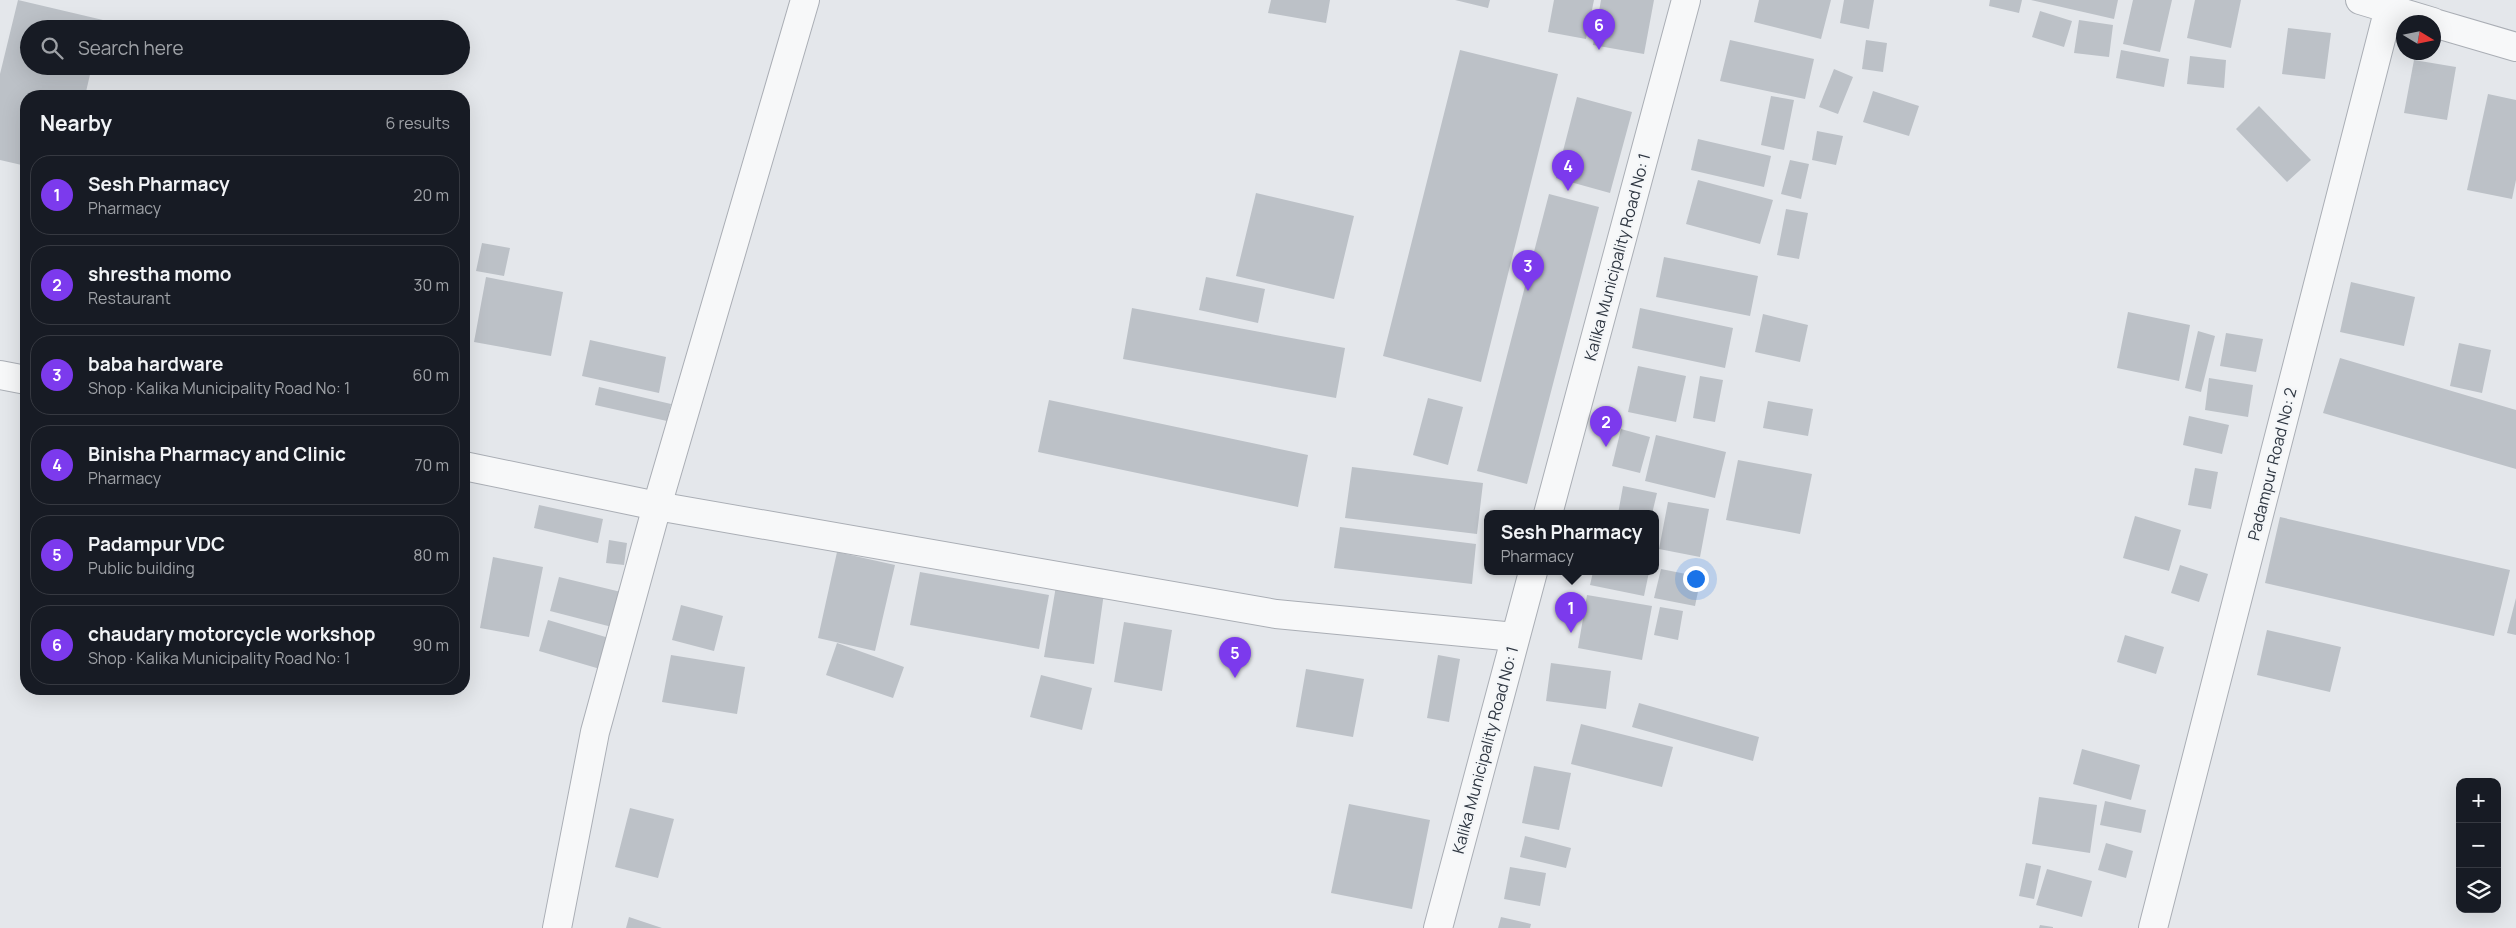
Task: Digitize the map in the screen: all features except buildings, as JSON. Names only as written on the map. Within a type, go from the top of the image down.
[{"type":"street","points":[[557,928],[595,732],[657,506],[805,0]]},
{"type":"street","name":"Kalika Municipality Road No: 1","points":[[1549,510],[1686,0]]},
{"type":"street","points":[[2360,0],[2390,5],[2415,15]]},
{"type":"street","name":"Padampur Road No: 2","points":[[2153,928],[2390,5]]},
{"type":"street","points":[[2441,24],[2516,47]]},
{"type":"street","points":[[0,375],[20,379]]},
{"type":"street","points":[[470,467],[657,506],[1276,614],[1515,637]]},
{"type":"street","name":"Kalika Municipality Road No: 1","points":[[1438,928],[1532,575]]},
{"type":"place","name":"chaudary motorcycle workshop","points":[[1599,50]]},
{"type":"place","name":"Binisha Pharmacy and Clinic","points":[[1568,191]]},
{"type":"place","name":"baba hardware","points":[[1528,291]]},
{"type":"place","name":"shrestha momo","points":[[1606,447]]},
{"type":"place","name":"Sesh Pharmacy","points":[[1571,633]]},
{"type":"place","name":"Padampur VDC","points":[[1235,678]]}]
